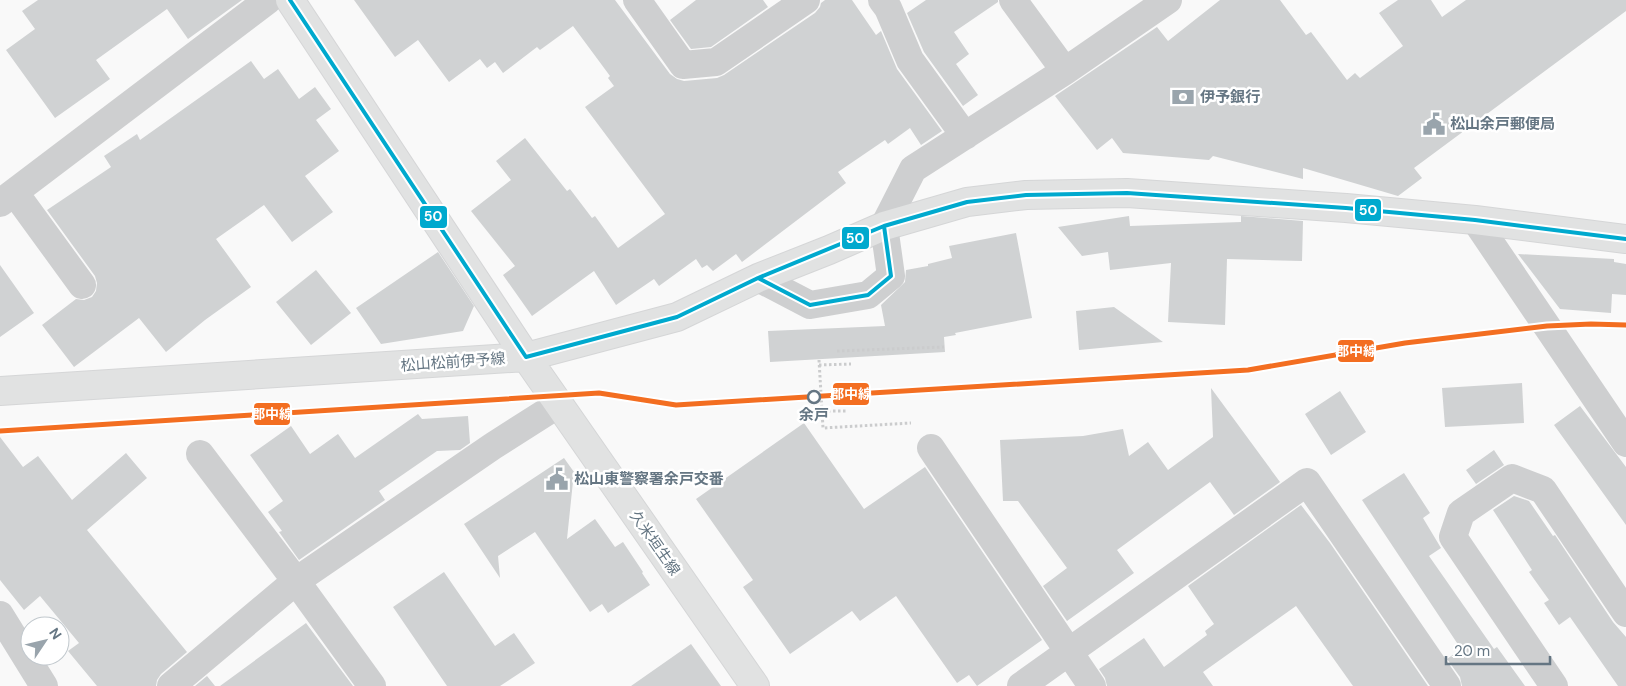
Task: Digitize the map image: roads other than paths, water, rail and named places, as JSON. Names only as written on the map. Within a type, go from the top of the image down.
[{"type":"main road","name":"久米垣生線","points":[[290,0],[526,357],[755,686]]},
{"type":"main road","name":"松山松前伊予線","points":[[0,392],[526,357],[677,317],[758,278],[884,226],[967,202],[1026,195],[1127,193],[1346,208],[1476,220],[1626,239]]},
{"type":"street","points":[[82,285],[8,198],[268,0]]},
{"type":"street","points":[[637,0],[683,65],[716,62],[806,0]]},
{"type":"street","points":[[882,0],[888,8],[910,60],[965,136]]},
{"type":"street","points":[[1013,0],[1064,71]]},
{"type":"street","points":[[758,278],[810,305],[868,295],[892,276],[884,226],[913,169],[1064,71],[1168,0]]},
{"type":"street","points":[[1476,220],[1626,444]]},
{"type":"street","points":[[171,686],[296,581],[493,446],[559,404]]},
{"type":"street","points":[[931,448],[1092,686]]},
{"type":"street","points":[[200,454],[372,686]]},
{"type":"street","points":[[1554,686],[1453,537],[1461,513],[1512,478],[1543,490],[1626,613]]},
{"type":"street","points":[[1021,686],[1307,482],[1447,686]]},
{"type":"street","points":[[0,615],[44,686]]},
{"type":"place","name":"伊予銀行","points":[[1183,97]]},
{"type":"place","name":"松山余戸郵便局","points":[[1434,124]]},
{"type":"place","name":"余戸","points":[[814,397]]},
{"type":"place","name":"松山東警察署余戸交番","points":[[557,479]]}]
